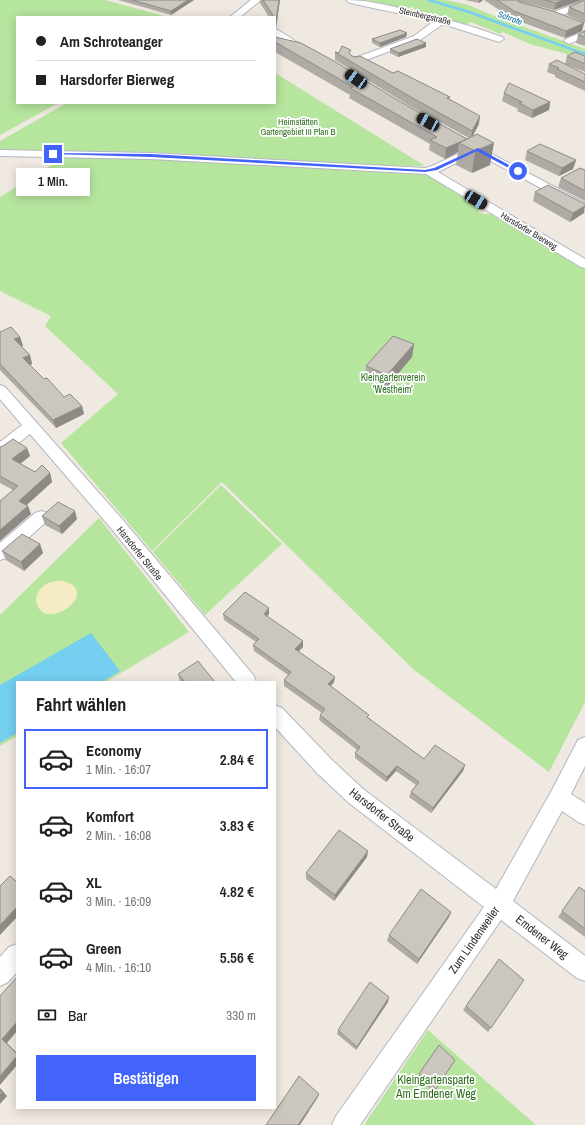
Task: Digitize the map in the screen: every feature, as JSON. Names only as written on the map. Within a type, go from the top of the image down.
[{"type":"street","name":"Steinbergstraße","points":[[350,0],[442,20],[470,28],[499,39]]},
{"type":"street","points":[[256,1],[256,12]]},
{"type":"street","points":[[235,16],[256,1]]},
{"type":"street","points":[[555,15],[585,3]]},
{"type":"street","points":[[528,8],[555,15],[567,20]]},
{"type":"street","points":[[355,61],[416,38],[442,20]]},
{"type":"street","points":[[276,33],[297,46],[317,56]]},
{"type":"street","points":[[569,41],[585,34]]},
{"type":"street","points":[[276,40],[297,46]]},
{"type":"street","points":[[460,140],[585,208]]},
{"type":"street","points":[[429,171],[478,149]]},
{"type":"street","name":"Harsdorfer Bierweg","points":[[0,153],[151,156],[429,171],[585,264]]},
{"type":"street","name":"Harsdorfer Straße","points":[[0,390],[116,523],[246,681]]},
{"type":"street","points":[[0,450],[31,425]]},
{"type":"street","points":[[0,553],[41,517]]},
{"type":"street","name":"Harsdorfer Straße","points":[[276,715],[324,766],[356,796],[499,904]]},
{"type":"street","name":"Zum Lindenweiler","points":[[345,1125],[499,904],[559,797],[585,746]]},
{"type":"street","points":[[559,797],[585,815]]},
{"type":"street","name":"Emdener Weg","points":[[499,904],[585,970]]},
{"type":"street","points":[[0,974],[16,956]]},
{"type":"green space","points":[[0,0],[105,0],[164,16],[16,16],[16,104],[56,104],[0,135]]},
{"type":"green space","points":[[356,0],[445,0],[469,5],[489,14],[585,49],[585,59],[530,44],[503,32],[500,34],[471,22],[466,25]]},
{"type":"green space","name":"Heimstätten Gartengebiet III Plan B","points":[[276,74],[425,166],[372,165],[152,152],[0,151],[0,141],[65,104],[276,104]]},
{"type":"green space","name":"Kleingartenverein 'Westheim'","points":[[64,157],[150,159],[429,175],[481,207],[478,212],[484,214],[494,214],[585,268],[585,702],[549,772],[413,669],[222,482],[152,551],[61,443],[118,394],[45,326],[51,316],[0,291],[0,197]]},
{"type":"green space","points":[[221,485],[282,544],[205,615],[153,552]]},
{"type":"green space","points":[[99,518],[189,632],[108,681],[16,681],[16,737],[0,746],[0,615]]},
{"type":"green space","name":"Kleingartensparte Am Emdener Weg","points":[[428,1030],[536,1125],[364,1125]]},
{"type":"sand","points":[[62,581],[74,586],[77,593],[74,601],[67,608],[58,613],[48,614],[40,610],[36,600],[41,588],[48,583]]},
{"type":"water","points":[[91,633],[120,671],[104,681],[16,681],[16,734],[0,743],[0,685]]},
{"type":"building","points":[[132,0],[188,0],[171,11]]},
{"type":"building","points":[[263,0],[279,0],[276,20],[276,16],[273,16]]},
{"type":"building","points":[[497,0],[518,0],[519,2],[553,11],[584,23],[566,31],[514,11]]},
{"type":"building","points":[[545,0],[563,0],[556,3]]},
{"type":"building","points":[[585,0],[585,14],[569,7]]},
{"type":"building","points":[[400,30],[407,33],[380,43],[372,39]]},
{"type":"building","points":[[585,31],[585,37],[578,35]]},
{"type":"building","points":[[276,37],[301,43],[467,139],[446,148],[430,140],[437,137],[350,88],[353,87],[276,43]]},
{"type":"building","points":[[417,39],[426,43],[399,53],[390,49]]},
{"type":"building","points":[[342,46],[351,50],[349,53],[352,56],[360,56],[393,73],[398,71],[450,97],[447,98],[480,116],[472,131],[335,52],[339,53]]},
{"type":"building","points":[[575,52],[585,56],[585,64],[567,56]]},
{"type":"building","points":[[557,60],[585,74],[585,82],[549,64]]},
{"type":"building","points":[[509,83],[550,102],[533,110],[519,103],[522,102],[504,93]]},
{"type":"building","points":[[477,134],[494,143],[475,151],[459,143]]},
{"type":"building","points":[[540,144],[576,160],[562,168],[527,151]]},
{"type":"building","points":[[580,168],[585,170],[585,191],[561,178]]},
{"type":"building","points":[[548,185],[585,204],[585,206],[573,213],[535,192]]},
{"type":"building","points":[[11,327],[20,337],[14,339],[30,355],[23,358],[44,379],[47,378],[64,397],[70,394],[82,406],[53,420],[0,364],[0,332]]},
{"type":"building","points":[[393,336],[414,344],[387,375],[366,366]]},
{"type":"building","points":[[13,439],[27,448],[12,459],[35,472],[42,465],[50,473],[19,501],[28,506],[0,530],[0,501],[18,486],[0,476],[0,447]]},
{"type":"building","points":[[58,502],[75,511],[59,526],[42,516]]},
{"type":"building","points":[[22,534],[40,544],[21,562],[2,551]]},
{"type":"building","points":[[245,592],[269,608],[264,614],[303,641],[295,649],[335,677],[328,684],[369,715],[367,717],[424,759],[435,745],[465,765],[433,808],[411,792],[419,782],[397,766],[387,777],[355,753],[360,747],[320,715],[325,709],[284,680],[291,672],[253,645],[259,639],[223,614]]},
{"type":"building","points":[[198,661],[214,681],[184,681],[178,674]]},
{"type":"building","points":[[339,830],[368,851],[335,895],[306,873]]},
{"type":"building","points":[[10,876],[16,881],[16,908],[0,925],[0,886]]},
{"type":"building","points":[[579,887],[585,891],[585,929],[562,911]]},
{"type":"building","points":[[421,889],[451,912],[419,959],[389,935]]},
{"type":"building","points":[[499,959],[524,980],[491,1028],[466,1006]]},
{"type":"building","points":[[16,978],[16,1023],[2,1039],[16,1053],[16,1057],[0,1076],[0,996]]},
{"type":"building","points":[[370,982],[389,997],[357,1047],[338,1030]]},
{"type":"building","points":[[439,1045],[455,1060],[436,1089],[419,1074]]},
{"type":"building","points":[[299,1076],[319,1094],[298,1125],[266,1125]]},
{"type":"waterway","name":"Schrote","points":[[429,0],[469,12],[585,54]]},
{"type":"route","points":[[53,154],[222,159],[429,171],[478,149],[518,171]]}]
